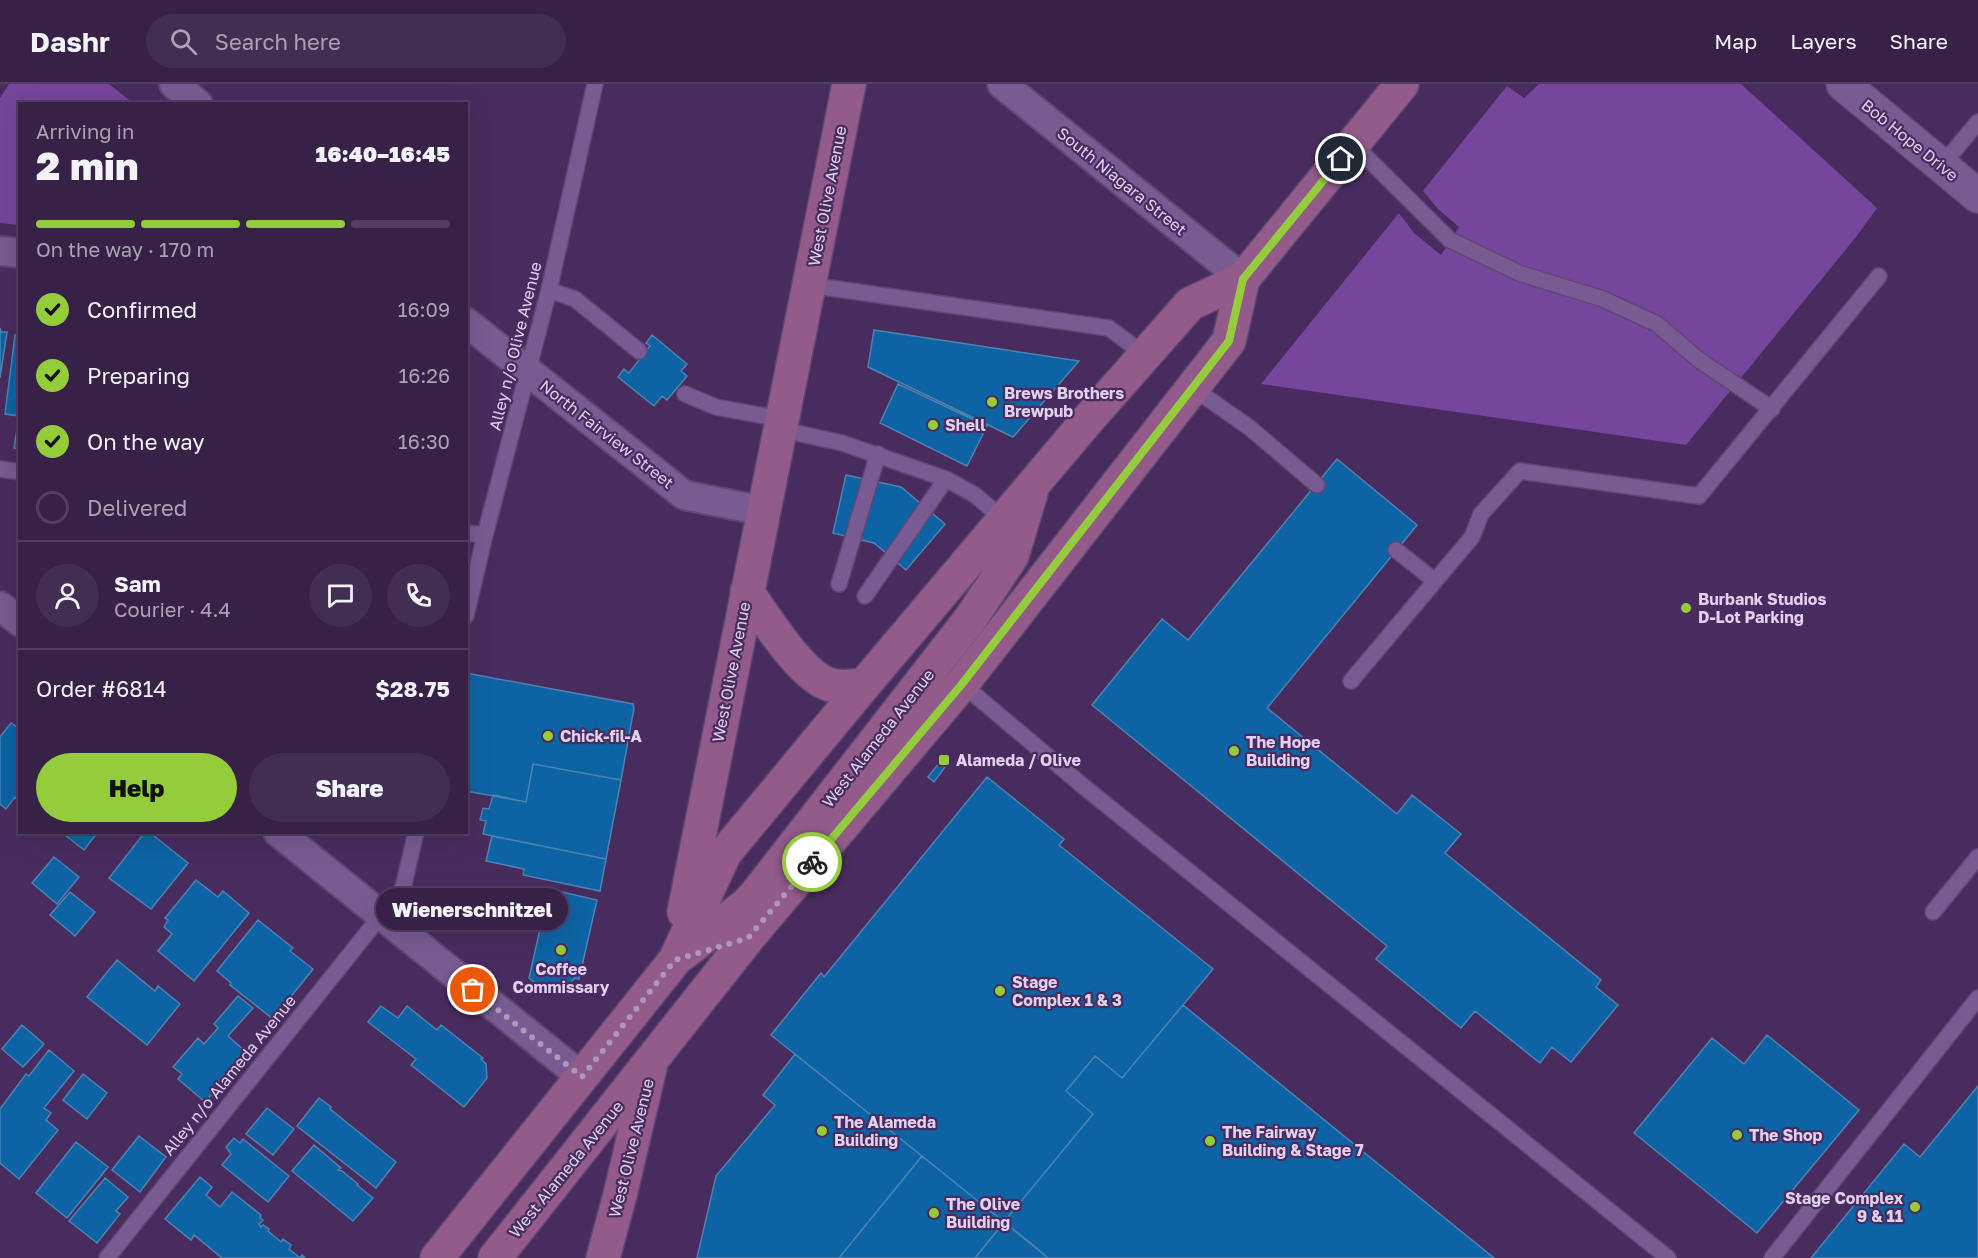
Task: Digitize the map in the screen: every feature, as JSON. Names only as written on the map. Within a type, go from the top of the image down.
[{"type":"main road","name":"West Olive Avenue","points":[[603,1258],[621,1195],[675,960],[849,84]]},
{"type":"main road","name":"West Alameda Avenue","points":[[437,1258],[675,960],[725,854],[1003,519],[1145,355],[1190,304],[1243,279],[1402,84]]},
{"type":"main road","name":"West Alameda Avenue","points":[[495,1258],[748,938],[962,684],[1229,341],[1243,279]]},
{"type":"main road","name":"West Alameda Avenue","points":[[675,960],[747,904],[757,893],[958,636],[1012,556],[1034,483]]},
{"type":"main road","points":[[747,592],[809,673],[830,685],[845,687],[864,685]]},
{"type":"main road","points":[[675,960],[748,938]]},
{"type":"street","points":[[174,84],[196,102]]},
{"type":"street","name":"South Niagara Street","points":[[1002,84],[1243,279]]},
{"type":"street","name":"Bob Hope Drive","points":[[1843,84],[1978,195]]},
{"type":"street","points":[[0,251],[18,253]]},
{"type":"street","name":"North Fairview Street","points":[[468,324],[684,495],[763,512]]},
{"type":"street","points":[[0,606],[18,620]]},
{"type":"street","points":[[280,834],[582,1077]]},
{"type":"lane","name":"Alley n/o Olive Avenue","points":[[468,608],[549,290],[595,84]]},
{"type":"lane","points":[[1942,165],[1978,122]]},
{"type":"lane","points":[[1353,144],[1450,240],[1519,273],[1603,298],[1657,324],[1699,360],[1772,409]]},
{"type":"lane","points":[[1351,681],[1472,537],[1481,514],[1520,471],[1699,496],[1879,276]]},
{"type":"lane","points":[[809,285],[1109,328],[1145,355]]},
{"type":"lane","points":[[549,290],[575,299],[639,351]]},
{"type":"lane","points":[[1193,388],[1250,428],[1317,485]]},
{"type":"lane","points":[[685,394],[716,407],[835,440],[946,479],[975,495],[1003,519]]},
{"type":"lane","points":[[839,584],[878,454]]},
{"type":"lane","points":[[0,469],[18,472]]},
{"type":"lane","points":[[866,596],[946,479]]},
{"type":"lane","points":[[468,533],[485,536]]},
{"type":"lane","points":[[1396,549],[1435,580]]},
{"type":"lane","points":[[962,684],[1083,786],[1668,1258]]},
{"type":"lane","points":[[381,916],[403,888],[416,834]]},
{"type":"lane","points":[[1933,912],[1978,857]]},
{"type":"lane","name":"Alley n/o Alameda Avenue","points":[[107,1258],[381,916]]},
{"type":"lane","points":[[1772,1258],[1978,998]]},
{"type":"shaded area","points":[[9,84],[109,84],[132,102],[18,102],[18,225],[0,223],[0,98]]},
{"type":"shaded area","points":[[1539,84],[1741,84],[1877,208],[1856,237],[1686,445],[1261,384],[1399,213],[1414,233],[1441,255],[1459,227],[1438,209],[1423,191],[1507,86],[1524,98]]},
{"type":"building","points":[[0,328],[1,332],[7,332],[0,378]]},
{"type":"building","name":"Brews Brothers Brewpub","points":[[874,330],[1079,361],[1013,437],[868,367]]},
{"type":"building","points":[[15,335],[18,336],[18,416],[5,414]]},
{"type":"building","points":[[652,335],[687,364],[681,371],[687,376],[667,400],[662,396],[654,406],[618,377],[624,369],[629,373],[650,346],[646,343]]},
{"type":"building","name":"Shell","points":[[898,384],[987,426],[967,466],[880,423]]},
{"type":"building","points":[[18,422],[18,449],[14,448]]},
{"type":"building","name":"The Hope Building","points":[[1337,459],[1417,525],[1267,708],[1397,814],[1412,795],[1461,834],[1445,853],[1601,980],[1596,987],[1618,1005],[1571,1062],[1552,1047],[1540,1063],[1475,1011],[1461,1028],[1376,959],[1387,946],[1092,705],[1162,619],[1188,640]]},
{"type":"building","points":[[846,475],[901,487],[945,524],[906,570],[874,543],[833,533]]},
{"type":"building","name":"Chick-fil-A","points":[[468,673],[633,704],[621,780],[533,764],[526,802],[468,791]]},
{"type":"building","points":[[11,723],[18,728],[18,799],[15,797],[6,809],[0,804],[0,737]]},
{"type":"building","points":[[940,762],[945,767],[934,782],[928,777]]},
{"type":"building","points":[[533,764],[621,780],[606,859],[483,834],[486,821],[480,820],[483,808],[489,809],[493,795],[526,802]]},
{"type":"building","name":"Stage Complex 1 & 3","points":[[987,777],[1064,839],[1059,845],[1213,969],[1122,1078],[1095,1056],[1066,1091],[1093,1114],[1004,1222],[771,1035],[821,973],[824,977]]},
{"type":"building","points":[[64,834],[96,834],[84,850]]},
{"type":"building","points":[[143,834],[152,834],[188,863],[151,909],[109,878]]},
{"type":"building","points":[[492,836],[606,859],[600,891],[523,875],[524,869],[486,861]]},
{"type":"building","points":[[54,857],[79,877],[57,904],[32,883]]},
{"type":"building","points":[[196,880],[218,897],[223,891],[249,913],[194,981],[158,951],[172,934],[164,927],[168,920],[165,918]]},
{"type":"building","name":"Coffee Commissary","points":[[549,889],[597,900],[579,979],[575,978],[564,990],[555,992],[544,990],[529,978]]},
{"type":"building","points":[[70,892],[95,912],[75,936],[50,915]]},
{"type":"building","points":[[258,920],[293,948],[290,951],[313,969],[273,1019],[230,985],[231,983],[217,971]]},
{"type":"building","points":[[117,960],[155,991],[158,986],[180,1004],[147,1045],[87,997]]},
{"type":"building","points":[[238,996],[253,1008],[228,1036],[247,1053],[205,1102],[178,1079],[182,1074],[173,1067],[198,1038],[204,1044],[218,1028],[214,1024]]},
{"type":"building","name":"The Fairway Building & Stage 7","points":[[1183,1005],[1494,1258],[1048,1258],[1004,1222],[1093,1114],[1066,1091],[1095,1056],[1122,1078]]},
{"type":"building","points":[[381,1006],[398,1018],[407,1006],[437,1030],[441,1025],[483,1058],[481,1059],[486,1064],[487,1078],[464,1107],[411,1065],[416,1059],[368,1022]]},
{"type":"building","points":[[22,1025],[44,1044],[23,1067],[2,1049]]},
{"type":"building","name":"The Shop","points":[[1767,1035],[1859,1110],[1757,1233],[1634,1133],[1712,1038],[1744,1064]]},
{"type":"building","points":[[49,1050],[74,1071],[44,1108],[51,1113],[46,1120],[58,1130],[19,1179],[0,1163],[0,1109],[26,1074],[29,1076]]},
{"type":"building","name":"The Alameda Building","points":[[795,1054],[922,1156],[839,1258],[697,1258],[716,1176],[775,1105],[763,1095]]},
{"type":"building","points":[[83,1074],[107,1093],[87,1119],[63,1100]]},
{"type":"building","name":"Stage Complex 9 & 11","points":[[1978,1086],[1978,1258],[1811,1258],[1904,1144],[1920,1157]]},
{"type":"building","points":[[319,1098],[396,1162],[376,1188],[297,1126]]},
{"type":"building","points":[[267,1108],[294,1129],[273,1155],[246,1134]]},
{"type":"building","points":[[139,1136],[166,1157],[140,1192],[112,1170]]},
{"type":"building","points":[[234,1138],[240,1143],[243,1139],[289,1176],[268,1202],[222,1165],[231,1154],[226,1147]]},
{"type":"building","points":[[76,1142],[108,1167],[67,1218],[36,1193]]},
{"type":"building","points":[[314,1145],[341,1168],[338,1170],[373,1198],[353,1221],[292,1171]]},
{"type":"building","name":"The Olive Building","points":[[922,1156],[1004,1222],[993,1236],[975,1258],[839,1258]]},
{"type":"building","points":[[200,1177],[212,1187],[206,1195],[220,1207],[232,1192],[261,1215],[260,1218],[263,1220],[259,1224],[261,1227],[263,1225],[281,1242],[283,1239],[291,1245],[289,1249],[300,1258],[222,1258],[194,1235],[191,1240],[165,1219]]},
{"type":"building","points":[[105,1178],[128,1197],[116,1211],[120,1214],[97,1243],[69,1221]]},
{"type":"building","points":[[1004,1222],[1033,1245],[1048,1258],[975,1258]]},
{"type":"way so far","points":[[473,990],[582,1077],[675,960],[748,938],[812,862]]},
{"type":"place","name":"Brews Brothers Brewpub","points":[[992,402]]},
{"type":"place","name":"Shell","points":[[933,425]]},
{"type":"place","name":"Burbank Studios D-Lot Parking","points":[[1686,608]]},
{"type":"place","name":"Chick-fil-A","points":[[548,736]]},
{"type":"place","name":"The Hope Building","points":[[1234,751]]},
{"type":"place","name":"Alameda / Olive","points":[[944,760]]},
{"type":"place","name":"Coffee Commissary","points":[[561,950]]},
{"type":"place","name":"Wienerschnitzel","points":[[473,990]]},
{"type":"place","name":"Stage Complex 1 & 3","points":[[1000,991]]},
{"type":"place","name":"The Alameda Building","points":[[822,1131]]},
{"type":"place","name":"The Shop","points":[[1737,1135]]},
{"type":"place","name":"The Fairway Building & Stage 7","points":[[1210,1141]]},
{"type":"place","name":"Stage Complex 9 & 11","points":[[1915,1207]]},
{"type":"place","name":"The Olive Building","points":[[934,1213]]},
{"type":"route","points":[[812,862],[962,684],[1229,341],[1243,279],[1341,159]]}]
